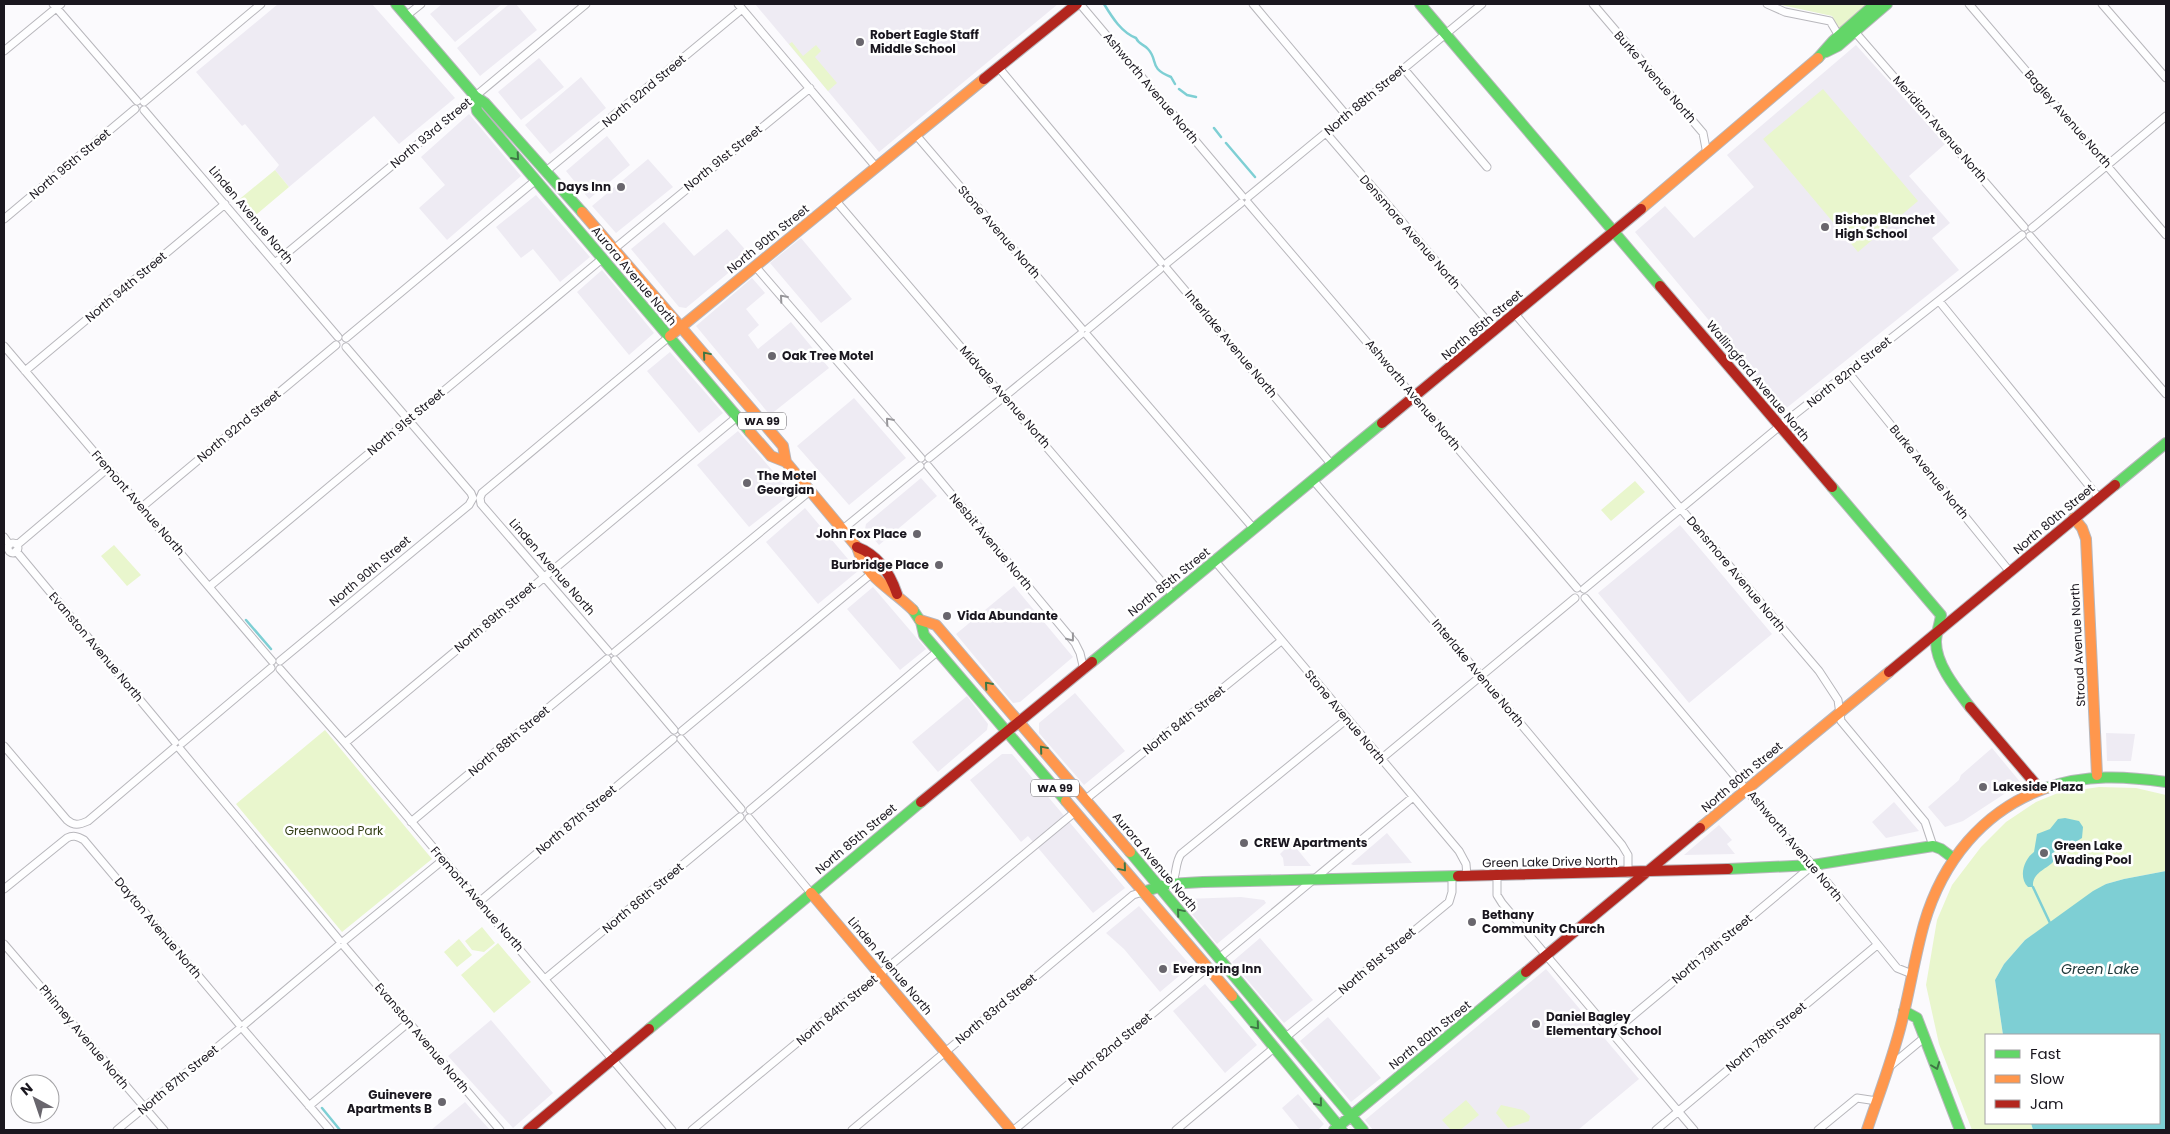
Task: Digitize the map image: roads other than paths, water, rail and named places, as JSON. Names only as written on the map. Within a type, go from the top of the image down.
[{"type":"main road","name":"Aurora Avenue North","points":[[396,4],[475,96],[485,103],[682,326],[783,446],[786,462]]},
{"type":"main road","name":"North 90th Street","points":[[670,336],[1078,4]]},
{"type":"main road","name":"Wallingford Avenue North","points":[[1420,4],[1941,615],[1936,644],[1941,662],[1951,680],[2040,788]]},
{"type":"main road","name":"North 85th Street","points":[[528,1130],[811,893],[1215,562],[1707,154],[1825,52],[1839,36],[1875,4]]},
{"type":"main road","name":"North 85th Street","points":[[1825,52],[1838,46],[1887,4]]},
{"type":"main road","name":"Aurora Avenue North","points":[[475,96],[477,111],[771,456],[786,462],[811,490],[857,547],[859,558],[871,574],[882,586],[897,594],[920,620],[924,635],[1208,968],[1338,1129]]},
{"type":"main road","points":[[565,213],[576,215],[591,231],[598,230]]},
{"type":"main road","name":"North 80th Street","points":[[1338,1129],[1351,1116],[2166,443]]},
{"type":"main road","name":"Stroud Avenue North","points":[[2074,518],[2082,528],[2086,539],[2097,776]]},
{"type":"main road","name":"Aurora Avenue North","points":[[857,547],[867,549],[893,579],[897,594]]},
{"type":"main road","name":"Aurora Avenue North","points":[[920,620],[936,625],[1086,799],[1363,1130]]},
{"type":"main road","points":[[1867,1130],[1904,1011],[1931,903],[1939,883],[1953,858],[1975,832],[1996,814],[2040,788],[2064,781],[2097,776],[2132,776],[2166,782]]},
{"type":"main road","points":[[1933,846],[1941,849],[1953,858]]},
{"type":"main road","name":"Green Lake Drive North","points":[[1143,892],[1172,884],[1628,873],[1813,865],[1933,846]]},
{"type":"main road","name":"Linden Avenue North","points":[[811,893],[1012,1130]]},
{"type":"main road","points":[[1904,1011],[1916,1016],[1960,1130]]},
{"type":"street","name":"North 95th Street","points":[[4,219],[139,104],[261,4]]},
{"type":"street","points":[[406,16],[421,4]]},
{"type":"street","name":"North 93rd Street","points":[[275,263],[586,4]]},
{"type":"street","name":"Ashworth Avenue North","points":[[1078,4],[1581,588]]},
{"type":"street","points":[[1253,4],[1347,116]]},
{"type":"street","name":"North 88th Street","points":[[843,529],[926,463],[1482,4]]},
{"type":"street","name":"Burke Avenue North","points":[[1593,4],[1703,133],[1707,154]]},
{"type":"street","points":[[1767,4],[1785,12],[1830,21],[1839,36]]},
{"type":"street","name":"Bagley Avenue North","points":[[1969,4],[2166,235]]},
{"type":"street","points":[[2102,4],[2166,78]]},
{"type":"street","points":[[4,51],[57,5],[139,104]]},
{"type":"street","points":[[740,7],[876,167]]},
{"type":"street","name":"North 92nd Street","points":[[546,172],[740,7]]},
{"type":"street","name":"Meridian Avenue North","points":[[1855,32],[2166,394]]},
{"type":"street","name":"Interlake Avenue North","points":[[999,68],[1332,464]]},
{"type":"street","points":[[1404,69],[1487,167]]},
{"type":"street","name":"North 91st Street","points":[[614,248],[810,88]]},
{"type":"street","name":"Linden Avenue North","points":[[139,104],[140,112],[144,110],[338,337]]},
{"type":"street","name":"North 82nd Street","points":[[1581,588],[1681,509],[1780,426],[2027,232],[2166,116]]},
{"type":"street","name":"Densmore Avenue North","points":[[1326,133],[1495,330]]},
{"type":"street","name":"Stone Avenue North","points":[[916,135],[1254,528]]},
{"type":"street","points":[[346,338],[536,180]]},
{"type":"street","name":"Midvale Avenue North","points":[[836,200],[1173,595]]},
{"type":"street","name":"North 94th Street","points":[[25,371],[226,204]]},
{"type":"street","name":"North 91st Street","points":[[210,586],[603,258]]},
{"type":"street","points":[[755,266],[921,458],[926,456],[926,463]]},
{"type":"street","points":[[1938,301],[2098,498]]},
{"type":"street","name":"Densmore Avenue North","points":[[1515,314],[1828,683],[1838,700],[1841,722],[1925,822],[1933,846]]},
{"type":"street","points":[[343,335],[346,338],[348,342],[346,346],[341,348],[336,345],[335,339],[343,335]]},
{"type":"street","name":"North 90th Street","points":[[280,665],[670,336]]},
{"type":"street","name":"North 92nd Street","points":[[142,507],[336,345]]},
{"type":"street","name":"Fremont Avenue North","points":[[4,346],[210,586],[272,664]]},
{"type":"street","name":"Linden Avenue North","points":[[346,346],[610,654]]},
{"type":"street","name":"Burke Avenue North","points":[[1848,372],[2010,572]]},
{"type":"street","name":"North 89th Street","points":[[345,743],[738,416]]},
{"type":"street","name":"Nesbit Avenue North","points":[[926,463],[1075,643],[1080,653],[1084,670]]},
{"type":"street","points":[[11,549],[108,468]]},
{"type":"street","name":"Interlake Avenue North","points":[[1313,480],[1481,676],[1624,848],[1629,859],[1628,873]]},
{"type":"street","name":"North 88th Street","points":[[411,822],[610,654],[811,490]]},
{"type":"street","name":"Evanston Avenue North","points":[[4,537],[11,549],[500,1130]]},
{"type":"street","name":"Stone Avenue North","points":[[1215,562],[1461,854],[1466,864],[1467,876]]},
{"type":"street","points":[[682,731],[871,574]]},
{"type":"street","points":[[1381,759],[1575,598],[1574,594],[1581,588],[1587,594],[1581,600],[1575,598]]},
{"type":"street","name":"Ashworth Avenue North","points":[[1585,598],[1795,847],[1813,865],[1877,945],[1898,968],[1912,974]]},
{"type":"street","name":"North 84th Street","points":[[1086,799],[1281,640]]},
{"type":"street","points":[[750,810],[938,651]]},
{"type":"street","points":[[610,654],[610,662],[615,660],[674,730]]},
{"type":"street","points":[[4,746],[67,820],[76,825],[88,821],[178,746],[276,659],[280,665]]},
{"type":"street","name":"Fremont Avenue North","points":[[280,665],[672,1130]]},
{"type":"street","points":[[1172,884],[1177,872],[1178,861],[1182,854],[1347,719]]},
{"type":"street","points":[[674,730],[680,729],[682,731]]},
{"type":"street","points":[[674,730],[672,735],[741,809]]},
{"type":"street","points":[[677,739],[683,737],[682,731]]},
{"type":"street","name":"North 87th Street","points":[[479,902],[677,739]]},
{"type":"street","points":[[1219,958],[1413,797]]},
{"type":"street","points":[[741,809],[746,807],[750,810]]},
{"type":"street","points":[[741,809],[740,817],[744,820],[751,816],[750,810]]},
{"type":"street","name":"North 84th Street","points":[[692,1130],[1075,812]]},
{"type":"street","name":"North 86th Street","points":[[545,979],[740,817]]},
{"type":"street","name":"Linden Avenue North","points":[[749,818],[811,893]]},
{"type":"street","name":"Dayton Avenue North","points":[[4,889],[66,838],[74,836],[84,840],[330,1130]]},
{"type":"street","name":"North 87th Street","points":[[117,1130],[443,860]]},
{"type":"street","name":"North 79th Street","points":[[1612,1033],[1813,865]]},
{"type":"street","points":[[1497,876],[1499,899],[1694,1130]]},
{"type":"street","name":"North 81st Street","points":[[1286,1037],[1448,902],[1452,892],[1452,877]]},
{"type":"street","name":"North 83rd Street","points":[[852,1130],[1132,895],[1143,892]]},
{"type":"street","name":"Phinney Avenue North","points":[[4,944],[164,1130]]},
{"type":"street","name":"North 78th Street","points":[[1656,1130],[1877,945]]},
{"type":"street","name":"North 82nd Street","points":[[1012,1130],[1208,968]]},
{"type":"street","points":[[309,1106],[409,1022]]},
{"type":"street","points":[[1888,1067],[1925,1037]]},
{"type":"street","points":[[1176,1130],[1274,1048]]},
{"type":"street","points":[[1818,1130],[1858,1098],[1877,1101]]},
{"type":"water","name":"Green Lake Wading Pool","points":[[2065,818],[2079,821],[2083,827],[2082,838],[2066,848],[2055,847],[2053,862],[2037,875],[2033,882],[2033,887],[2028,887],[2023,878],[2023,873],[2027,859],[2034,852],[2037,834],[2050,829],[2058,819]]},
{"type":"water","name":"Green Lake","points":[[2166,871],[2166,1130],[2033,1130],[2031,1124],[2160,1124],[2160,1034],[2003,1034],[1995,980],[2004,964],[2025,940],[2093,891],[2106,884]]},
{"type":"waterway","points":[[1104,4],[1121,28],[1148,49],[1159,71],[1171,77],[1175,84]]},
{"type":"waterway","points":[[1179,89],[1187,95],[1196,97]]},
{"type":"waterway","points":[[1214,128],[1221,137]]},
{"type":"waterway","points":[[1226,143],[1255,177]]},
{"type":"waterway","points":[[246,620],[271,649]]},
{"type":"waterway","points":[[2033,887],[2050,923]]},
{"type":"waterway","points":[[322,1108],[340,1130]]},
{"type":"place","name":"Robert Eagle Staff Middle School","points":[[860,42]]},
{"type":"place","name":"Days Inn","points":[[621,187]]},
{"type":"place","name":"Bishop Blanchet High School","points":[[1825,227]]},
{"type":"place","name":"Oak Tree Motel","points":[[772,356]]},
{"type":"place","name":"The Motel Georgian","points":[[747,483]]},
{"type":"place","name":"John Fox Place","points":[[917,534]]},
{"type":"place","name":"Burbridge Place","points":[[939,565]]},
{"type":"place","name":"Vida Abundante","points":[[947,616]]},
{"type":"place","name":"Lakeside Plaza","points":[[1983,787]]},
{"type":"place","name":"CREW Apartments","points":[[1244,843]]},
{"type":"place","name":"Green Lake Wading Pool","points":[[2044,853]]},
{"type":"place","name":"Bethany Community Church","points":[[1472,922]]},
{"type":"place","name":"Everspring Inn","points":[[1163,969]]},
{"type":"place","name":"Daniel Bagley Elementary School","points":[[1536,1024]]},
{"type":"place","name":"Guinevere Apartments B","points":[[442,1102]]},
{"type":"park label","name":"Greenwood Park","points":[[334,831]]}]
